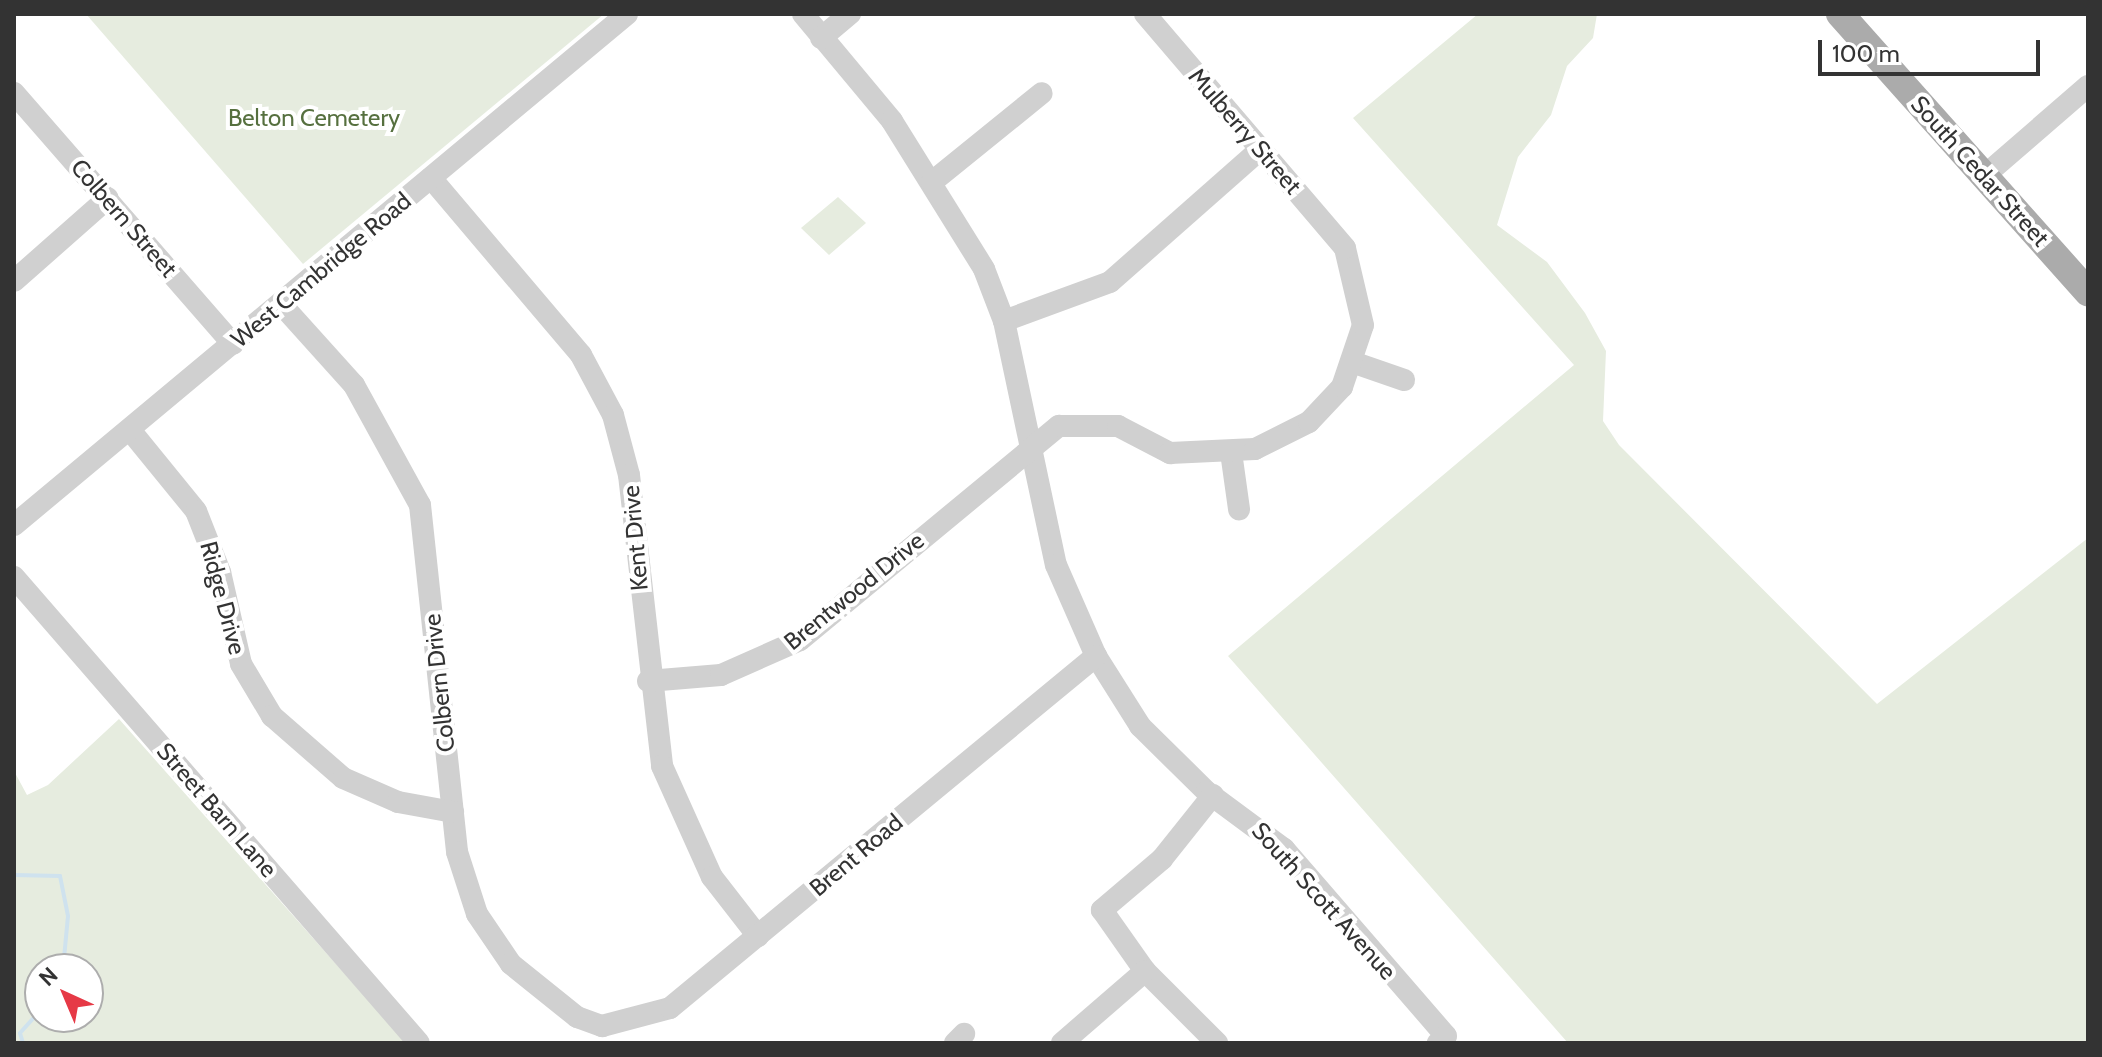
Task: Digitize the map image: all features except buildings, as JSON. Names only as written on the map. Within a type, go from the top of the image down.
[{"type":"main road","name":"South Cedar Street","points":[[1840,14],[2088,292]]},
{"type":"street","name":"West Cambridge Road","points":[[14,525],[627,14]]},
{"type":"street","points":[[803,14],[932,182],[984,269],[1004,321],[1033,443]]},
{"type":"street","points":[[821,38],[850,14]]},
{"type":"street","name":"Mulberry Street","points":[[1145,14],[1345,248],[1361,302],[1355,363]]},
{"type":"street","points":[[1984,176],[2088,86]]},
{"type":"street","name":"Colbern Street","points":[[14,93],[233,344]]},
{"type":"street","points":[[932,182],[1042,93]]},
{"type":"street","points":[[1004,321],[1110,282],[1261,149]]},
{"type":"street","name":"Kent Drive","points":[[431,178],[581,355],[613,415],[629,475],[648,681],[662,766],[685,825],[758,936]]},
{"type":"street","points":[[14,281],[108,198]]},
{"type":"street","name":"Colbern Drive","points":[[281,304],[354,385],[420,505],[453,812],[465,883],[493,942],[553,1002],[604,1034]]},
{"type":"street","points":[[1355,363],[1404,380]]},
{"type":"street","name":"Brentwood Drive","points":[[648,681],[721,675],[800,640],[1033,443],[1059,426],[1101,423],[1170,453],[1231,452],[1273,443],[1309,422],[1355,363]]},
{"type":"street","name":"Ridge Drive","points":[[130,430],[196,511],[220,572],[231,636],[272,716],[343,778],[398,802],[453,812]]},
{"type":"street","name":"South Scott Avenue","points":[[1033,443],[1047,534],[1096,656],[1140,726],[1213,795],[1284,849],[1442,1040]]},
{"type":"street","points":[[1231,452],[1239,509]]},
{"type":"street","name":"Street Barn Lane","points":[[14,577],[419,1043]]},
{"type":"street","name":"Brent Road","points":[[604,1034],[670,1008],[1096,656]]},
{"type":"street","points":[[1213,795],[1162,859],[1102,910],[1145,971],[1217,1043]]},
{"type":"street","points":[[1062,1043],[1145,971]]},
{"type":"green space","name":"Belton Cemetery","points":[[86,14],[604,14],[303,264]]},
{"type":"green space","points":[[1478,14],[1597,14],[1593,38],[1567,66],[1551,115],[1518,157],[1497,225],[1547,262],[1585,313],[1606,351],[1603,421],[1619,445],[1877,704],[2088,538],[2088,1043],[1568,1043],[1228,656],[1574,365],[1353,118]]},
{"type":"green space","points":[[838,197],[866,223],[829,255],[801,228]]},
{"type":"green space","points":[[119,719],[406,1043],[14,1043],[14,771],[27,795],[48,785]]},
{"type":"waterway","points":[[14,875],[60,876],[68,916],[65,953]]},
{"type":"waterway","points":[[23,1043],[20,1033],[24,1029]]}]
